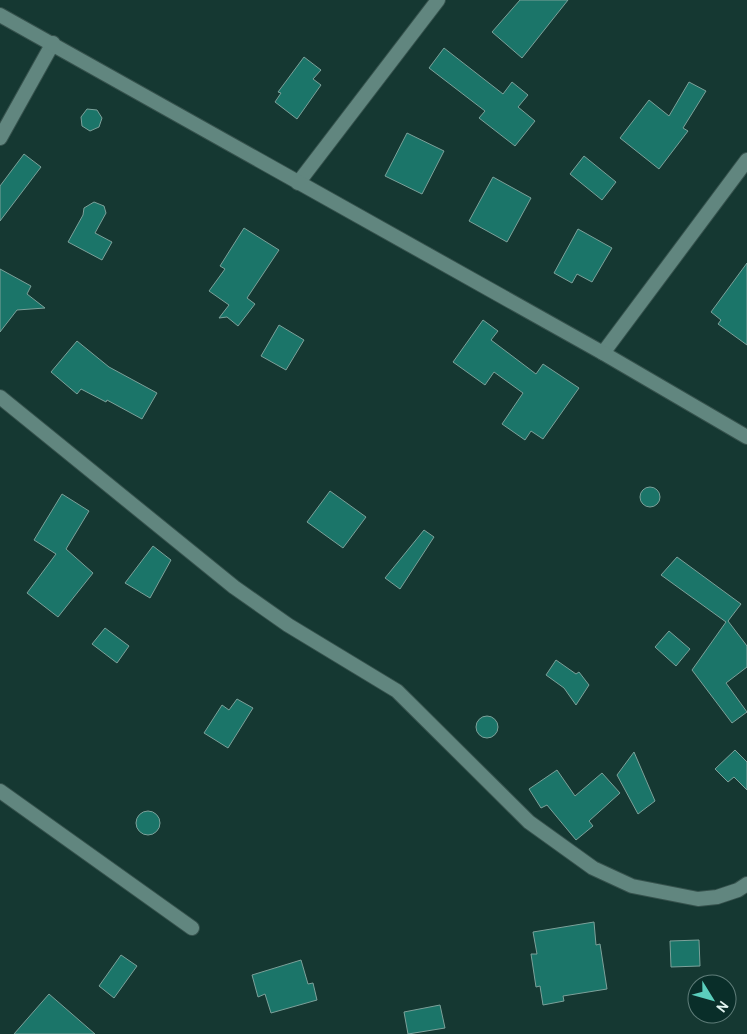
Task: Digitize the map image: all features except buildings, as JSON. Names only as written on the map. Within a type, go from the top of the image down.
[{"type":"street","points":[[298,183],[438,0]]},
{"type":"street","points":[[0,15],[603,353],[747,437]]},
{"type":"street","points":[[0,138],[53,43]]},
{"type":"street","points":[[603,353],[747,160]]},
{"type":"street","points":[[0,397],[234,587],[288,625],[397,691],[529,822],[593,868],[632,886],[698,899],[717,897],[738,890],[747,884]]},
{"type":"street","points":[[0,791],[192,928]]}]
